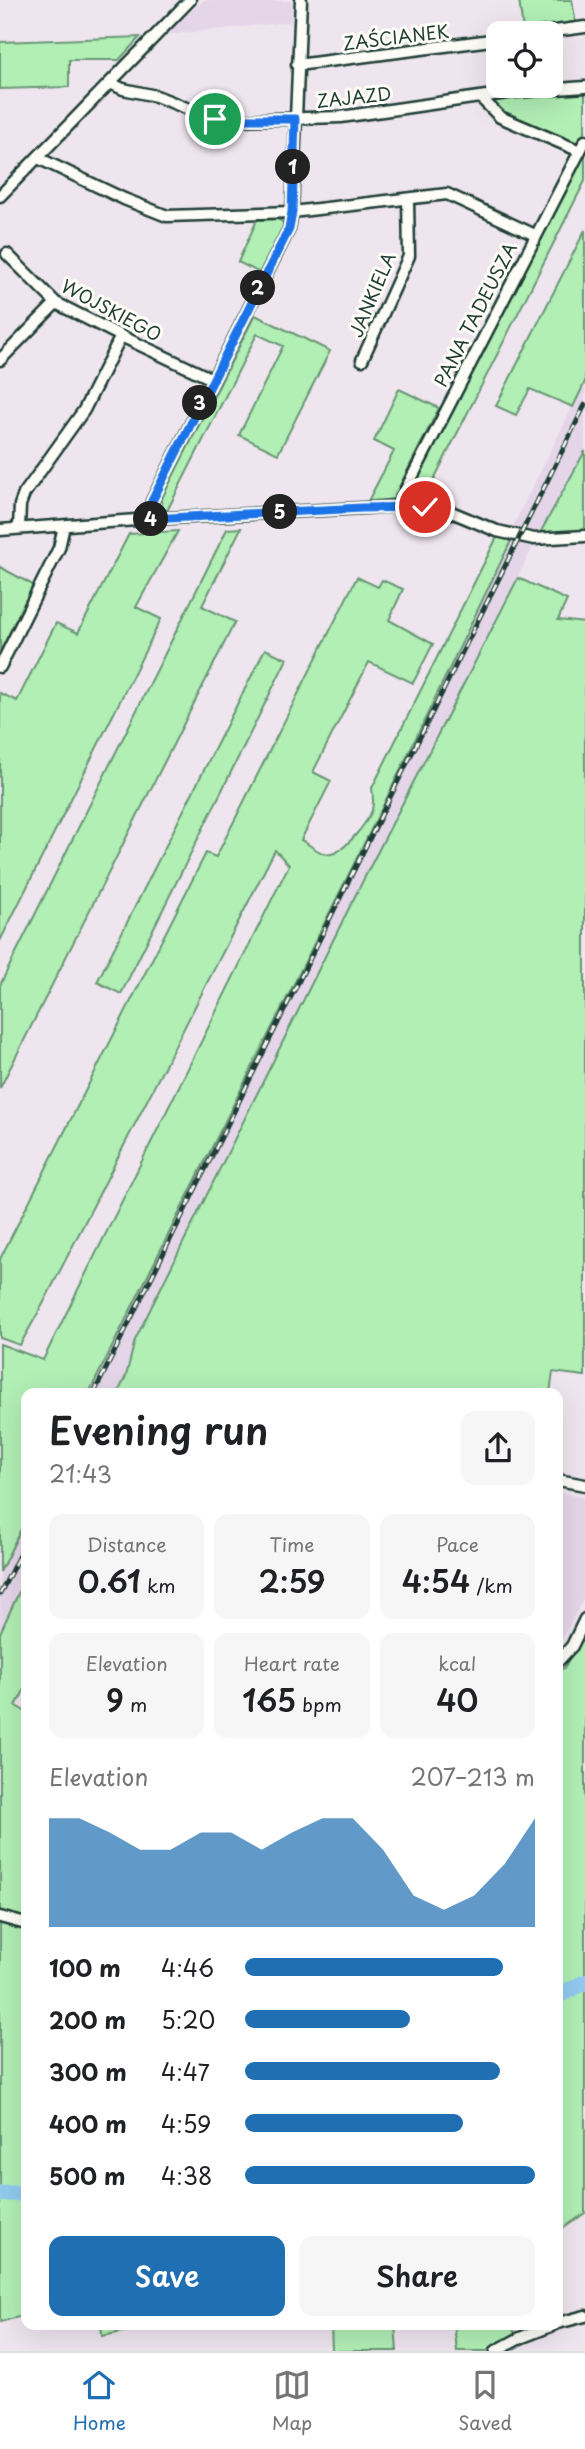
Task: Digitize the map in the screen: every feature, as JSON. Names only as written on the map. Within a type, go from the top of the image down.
[{"type":"street","points":[[0,196],[190,0]]},
{"type":"street","points":[[150,519],[152,501],[289,229],[292,212],[301,0]]},
{"type":"street","points":[[563,30],[585,27]]},
{"type":"street","name":"ZAŚCIANEK","points":[[297,65],[486,42]]},
{"type":"street","name":"ZAJAZD","points":[[110,83],[123,89],[156,96],[215,119],[341,117],[514,92],[585,87]]},
{"type":"street","points":[[480,97],[500,117],[583,146]]},
{"type":"street","name":"PANA TADEUSZA","points":[[402,506],[406,489],[583,146]]},
{"type":"street","points":[[38,158],[124,199],[167,216],[292,212],[447,194],[535,235]]},
{"type":"street","name":"JANKIELA","points":[[362,360],[409,256],[408,200]]},
{"type":"street","name":"WOJSKIEGO","points":[[7,254],[56,303],[212,379]]},
{"type":"street","points":[[0,360],[56,303]]},
{"type":"street","points":[[19,528],[20,505],[24,494],[84,410],[121,336]]},
{"type":"street","points":[[0,530],[402,506],[444,509],[497,531],[534,540],[585,536]]},
{"type":"street","points":[[0,667],[60,548],[64,526]]},
{"type":"street","points":[[563,1481],[585,1485]]},
{"type":"street","points":[[563,1656],[572,1646],[585,1619]]},
{"type":"street","points":[[0,1917],[21,1923]]},
{"type":"street","points":[[563,2322],[585,2316]]},
{"type":"street","points":[[496,2351],[541,2330]]},
{"type":"shaded area","points":[[204,0],[291,1],[291,22],[164,35]]},
{"type":"shaded area","points":[[585,382],[585,451],[539,535],[135,1340],[120,1388],[92,1388],[384,804],[510,544],[513,526]]},
{"type":"shaded area","points":[[563,1493],[585,1498],[585,1596],[563,1637]]},
{"type":"shaded area","points":[[21,1529],[21,1588],[0,1633],[0,1572]]},
{"type":"green space","points":[[519,0],[572,0],[576,24],[563,25],[563,21],[522,21]]},
{"type":"green space","points":[[140,37],[119,60],[69,60],[69,87],[0,89],[0,42]]},
{"type":"green space","points":[[585,90],[585,132],[580,142],[574,143],[502,113],[492,102],[506,98],[563,98],[563,92]]},
{"type":"green space","points":[[585,149],[585,181],[423,501],[417,501],[411,490]]},
{"type":"green space","points":[[277,219],[283,222],[285,227],[260,273],[238,262],[257,220]]},
{"type":"green space","points":[[585,230],[585,382],[573,407],[530,389],[516,415],[496,406]]},
{"type":"green space","points":[[255,315],[330,351],[278,454],[239,435],[283,346],[257,334],[167,511],[161,500]]},
{"type":"green space","points":[[399,389],[439,408],[393,499],[367,503],[394,451],[374,441]]},
{"type":"green space","points":[[585,451],[585,532],[539,535]]},
{"type":"green space","points":[[241,528],[202,606],[235,622],[0,1088],[0,985],[227,529]]},
{"type":"green space","points":[[178,531],[136,607],[161,619],[0,941],[0,693],[17,701],[56,623],[78,633],[129,534]]},
{"type":"green space","points":[[501,536],[511,540],[384,804],[92,1388],[21,1388],[21,1529],[0,1572],[0,1344],[43,1360],[289,865],[275,850],[20,1345],[0,1338],[0,1259],[206,853],[216,857],[357,577],[378,587],[382,580],[403,589],[389,620],[433,644],[413,683],[369,662],[313,772],[331,781],[301,840],[327,854],[336,852],[349,842],[370,815],[373,804],[372,788],[496,539]]},
{"type":"green space","points":[[0,567],[33,585],[0,652]]},
{"type":"green space","points":[[518,578],[567,600],[558,620],[585,623],[585,1376],[553,1372],[551,1388],[120,1388],[135,1340],[351,904]]},
{"type":"green space","points":[[265,649],[287,659],[121,994],[97,982]]},
{"type":"green space","points":[[21,1588],[21,1696],[16,1706],[21,1709],[21,1919],[0,1912],[0,1633]]},
{"type":"green space","points":[[585,1631],[585,2213],[563,2228],[563,1668]]},
{"type":"green space","points":[[0,1919],[21,1925],[21,2316],[0,2322]]},
{"type":"green space","points":[[102,2330],[132,2330],[102,2336]]},
{"type":"green space","points":[[331,2330],[395,2330],[397,2351],[332,2351]]},
{"type":"green space","points":[[455,2330],[514,2330],[515,2333],[487,2351],[457,2351]]},
{"type":"waterway","points":[[563,1993],[585,1982]]},
{"type":"waterway","points":[[0,2194],[21,2193]]},
{"type":"railway","points":[[96,1388],[585,405]]},
{"type":"railway","points":[[0,1594],[21,1551]]},
{"type":"route","points":[[215,119],[295,119],[292,212],[289,229],[152,501],[150,519],[425,507]]}]
